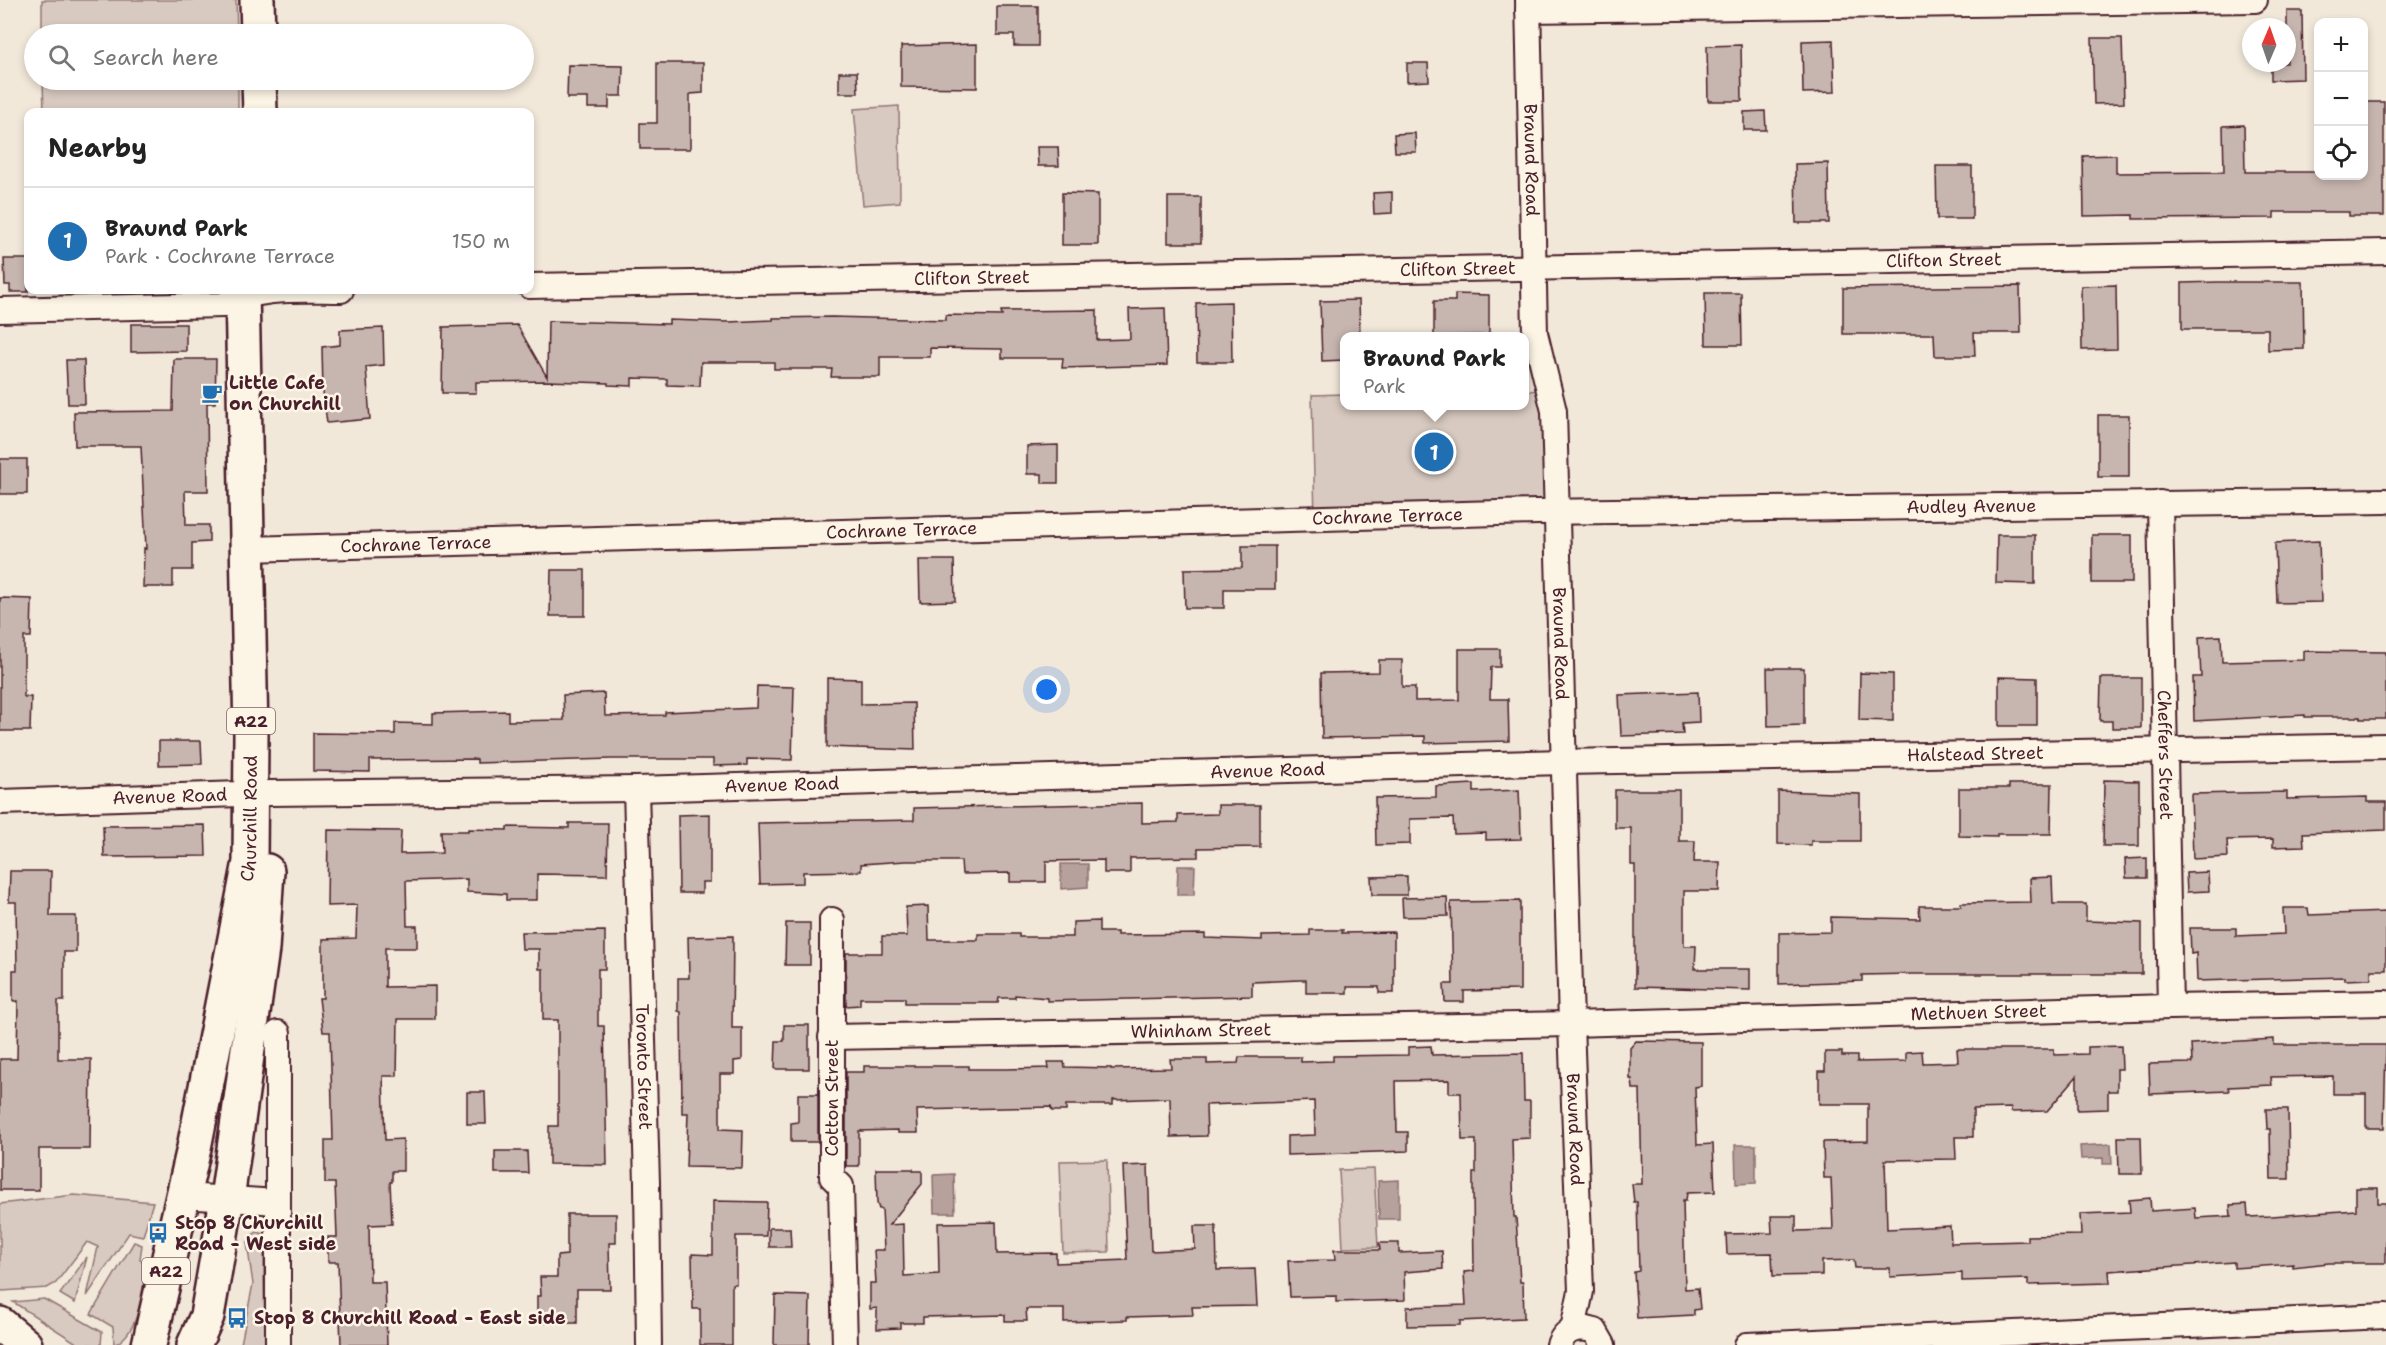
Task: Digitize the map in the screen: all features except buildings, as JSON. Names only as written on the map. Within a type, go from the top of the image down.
[{"type":"main road","points":[[236,0],[237,24]]},
{"type":"main road","points":[[257,0],[258,24]]},
{"type":"main road","points":[[238,90],[238,108]]},
{"type":"main road","points":[[259,90],[260,108]]},
{"type":"main road","name":"Churchill Road","points":[[194,1345],[205,1330],[227,1199],[262,949],[258,549],[252,294]]},
{"type":"main road","name":"Churchill Road","points":[[149,1345],[183,1196],[241,911],[261,794]]},
{"type":"main road","points":[[0,1324],[25,1345]]},
{"type":"street","points":[[1528,5],[2254,0]]},
{"type":"street","name":"Braund Road","points":[[1528,5],[1535,333],[1554,411],[1570,1024],[1581,1291],[1572,1339]]},
{"type":"street","name":"Clifton Street","points":[[534,286],[2386,252]]},
{"type":"street","points":[[0,310],[223,305],[246,294]]},
{"type":"street","name":"Audley Avenue","points":[[1556,512],[2386,501]]},
{"type":"street","name":"Cheffers Street","points":[[2160,503],[2170,1006]]},
{"type":"street","name":"Cochrane Terrace","points":[[258,549],[1556,512]]},
{"type":"street","name":"Halstead Street","points":[[1564,762],[2386,746]]},
{"type":"street","name":"Avenue Road","points":[[0,802],[261,794],[636,789],[1564,762]]},
{"type":"street","name":"Toronto Street","points":[[636,789],[649,1345]]},
{"type":"street","name":"Cotton Street","points":[[831,920],[832,1177],[841,1186],[845,1345]]},
{"type":"street","name":"Methuen Street","points":[[1570,1024],[2170,1006],[2386,1003]]},
{"type":"street","name":"Whinham Street","points":[[831,1037],[1570,1024]]},
{"type":"street","points":[[278,1033],[278,1345]]},
{"type":"street","points":[[183,1196],[277,1202]]},
{"type":"street","points":[[1747,1345],[2386,1316]]},
{"type":"shaded area","points":[[42,0],[236,0],[237,24],[42,24]]},
{"type":"shaded area","points":[[43,90],[238,90],[238,108],[44,108]]},
{"type":"shaded area","points":[[899,106],[900,202],[863,205],[854,109]]},
{"type":"shaded area","points":[[1549,390],[1556,512],[1315,519],[1312,395],[1340,394],[1340,410],[1529,410],[1529,391]]},
{"type":"shaded area","points":[[1061,864],[1088,864],[1088,887],[1061,889]]},
{"type":"shaded area","points":[[1178,866],[1195,866],[1194,895],[1177,895]]},
{"type":"shaded area","points":[[2111,1144],[2112,1164],[2103,1164],[2103,1158],[2081,1159],[2080,1146]]},
{"type":"shaded area","points":[[1735,1145],[1756,1145],[1756,1183],[1736,1184]]},
{"type":"shaded area","points":[[1107,1160],[1109,1252],[1063,1253],[1060,1161]]},
{"type":"shaded area","points":[[1374,1169],[1378,1247],[1343,1248],[1339,1170]]},
{"type":"shaded area","points":[[954,1174],[955,1213],[934,1213],[933,1175]]},
{"type":"shaded area","points":[[1399,1180],[1399,1219],[1379,1219],[1378,1181]]},
{"type":"shaded area","points":[[74,1195],[153,1202],[143,1236],[129,1233],[87,1296],[98,1247],[87,1242],[56,1283],[47,1288],[2,1291],[0,1289],[0,1204]]},
{"type":"shaded area","points":[[257,1232],[268,1235],[271,1239],[264,1251],[264,1279],[265,1335],[272,1345],[237,1345],[241,1344],[253,1284],[247,1243]]},
{"type":"shaded area","points":[[134,1242],[142,1245],[140,1259],[146,1267],[141,1300],[129,1331],[114,1345],[113,1327],[91,1314]]},
{"type":"shaded area","points":[[87,1257],[75,1303],[60,1294]]},
{"type":"shaded area","points":[[44,1299],[102,1332],[101,1345],[78,1344],[13,1302]]},
{"type":"place","name":"Little Cafe on Churchill","points":[[212,393]]},
{"type":"place","name":"Braund Park","points":[[1434,452]]},
{"type":"place","name":"Stop 8 Churchill Road - West side","points":[[158,1233]]},
{"type":"place","name":"Stop 8 Churchill Road - East side","points":[[237,1318]]}]
